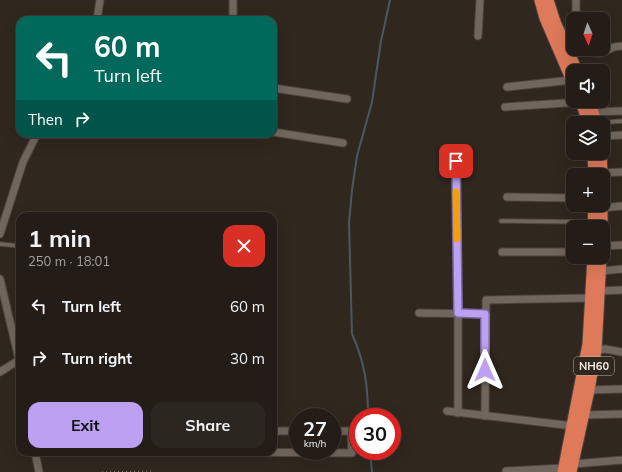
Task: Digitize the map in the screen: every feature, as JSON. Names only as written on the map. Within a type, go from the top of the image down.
[{"type":"highway","points":[[540,0],[569,64]]},
{"type":"highway","points":[[548,0],[571,64]]},
{"type":"highway","name":"NH60","points":[[567,469],[584,415],[590,390],[596,350],[596,294],[594,264]]},
{"type":"highway","name":"NH60","points":[[567,469],[601,264]]},
{"type":"street","points":[[97,16],[99,0]]},
{"type":"street","points":[[232,16],[233,0]]},
{"type":"street","points":[[478,36],[480,0]]},
{"type":"street","points":[[576,0],[576,12]]},
{"type":"street","points":[[610,49],[622,46]]},
{"type":"street","points":[[507,87],[566,77]]},
{"type":"street","points":[[277,89],[346,99]]},
{"type":"street","points":[[505,107],[622,111]]},
{"type":"street","points":[[277,133],[343,143]]},
{"type":"street","points":[[610,135],[622,134]]},
{"type":"street","points":[[0,234],[23,162],[35,138]]},
{"type":"street","points":[[610,173],[622,172]]},
{"type":"street","points":[[507,196],[566,198]]},
{"type":"street","points":[[610,206],[622,206]]},
{"type":"street","points":[[610,246],[622,245]]},
{"type":"street","points":[[502,252],[566,252]]},
{"type":"street","points":[[601,271],[622,269]]},
{"type":"street","points":[[0,280],[16,346]]},
{"type":"street","points":[[485,416],[484,303],[486,300],[596,294],[622,290]]},
{"type":"street","points":[[419,313],[485,314]]},
{"type":"street","points":[[458,313],[458,413]]},
{"type":"street","points":[[596,350],[605,349],[622,352]]},
{"type":"street","points":[[0,372],[16,364]]},
{"type":"street","points":[[590,390],[622,389]]},
{"type":"street","points":[[447,411],[573,426]]},
{"type":"street","points":[[584,415],[622,414]]},
{"type":"street","points":[[277,431],[289,431]]},
{"type":"street","points":[[341,431],[351,431],[352,453],[341,453]]},
{"type":"street","points":[[277,452],[289,453]]},
{"type":"street","points":[[37,456],[39,472]]},
{"type":"street","points":[[506,471],[567,469],[622,460]]},
{"type":"lane","points":[[610,122],[622,121]]},
{"type":"lane","points":[[456,161],[458,313]]},
{"type":"lane","points":[[501,221],[566,224]]},
{"type":"lane","points":[[0,244],[16,246]]},
{"type":"path","points":[[102,472],[151,471]]},
{"type":"waterway","points":[[368,408],[363,365],[352,334],[349,223],[357,156],[372,102],[381,41],[390,0]]},
{"type":"waterway","points":[[371,460],[372,472]]},
{"type":"slow traffic","points":[[456,192],[457,239]]},
{"type":"route","points":[[456,161],[458,313],[485,314],[485,370]]}]
